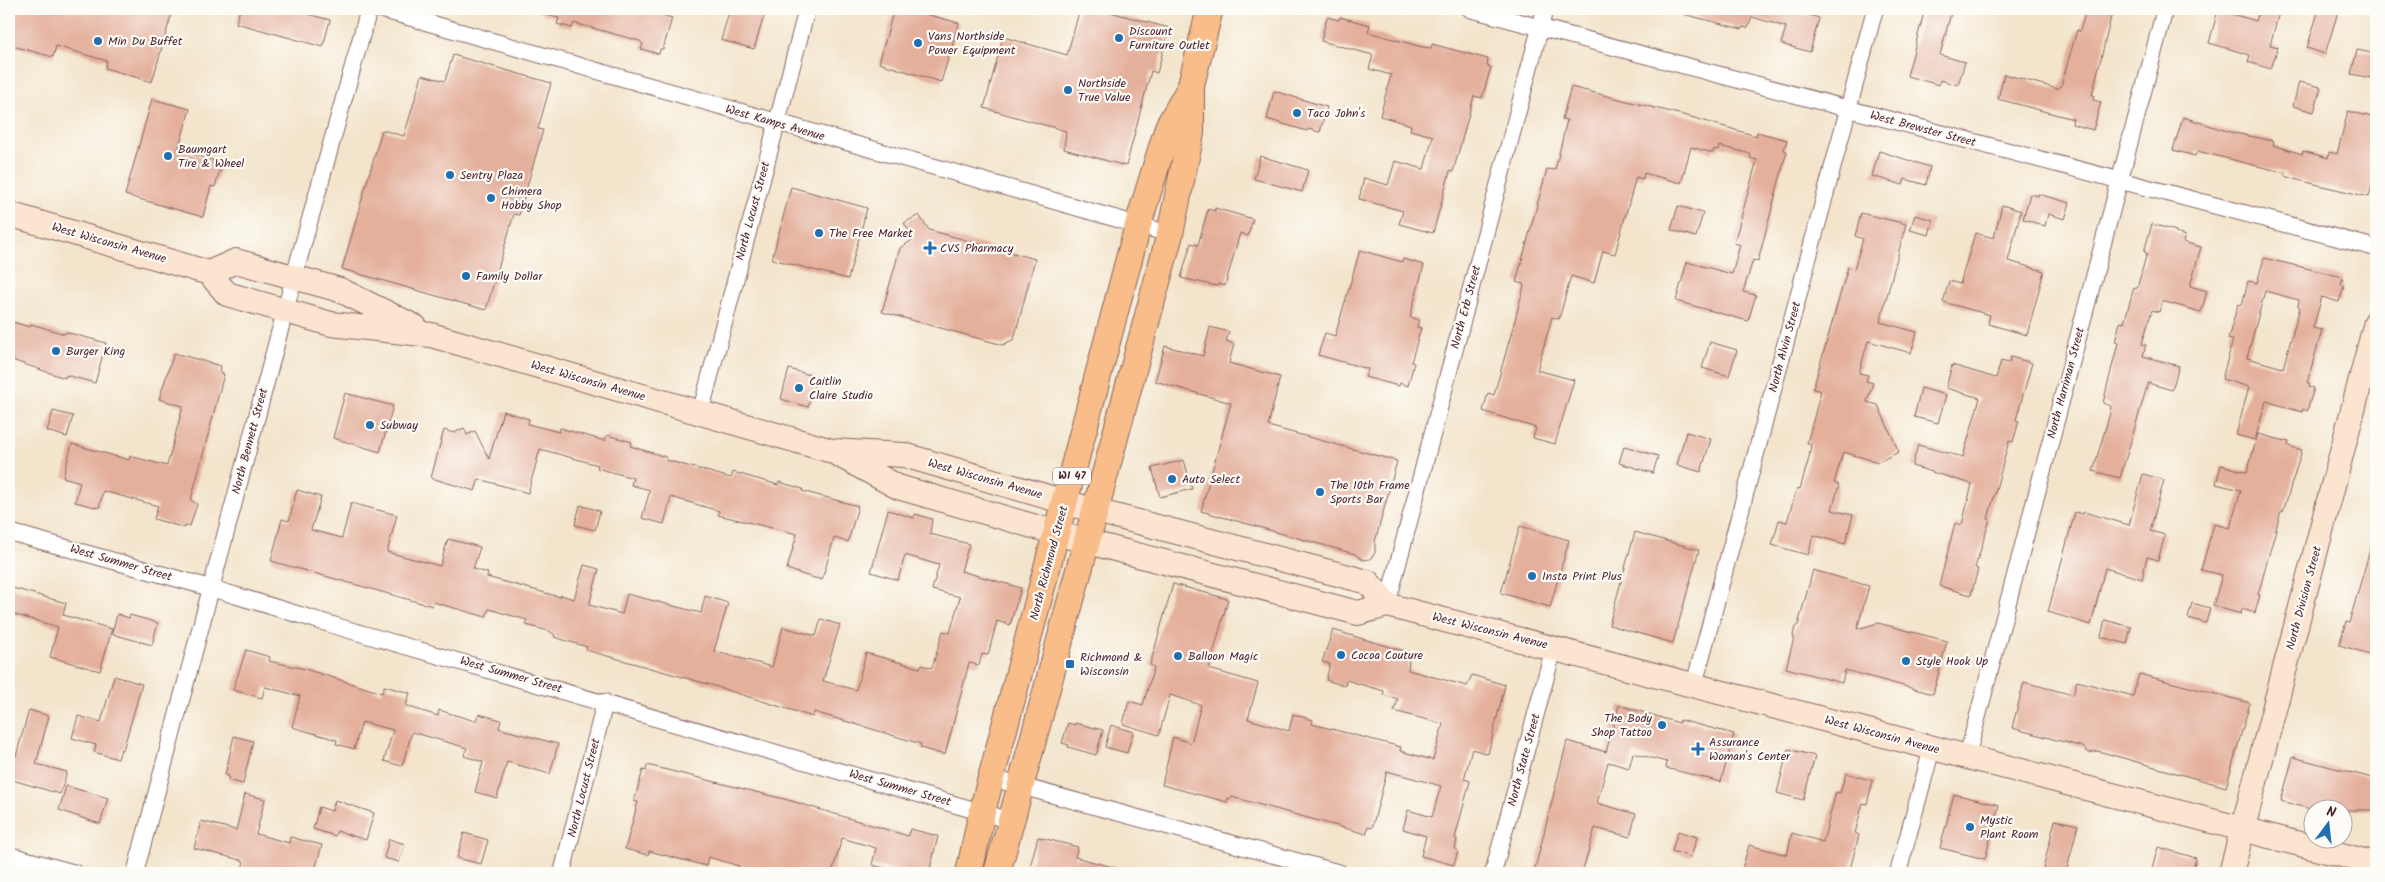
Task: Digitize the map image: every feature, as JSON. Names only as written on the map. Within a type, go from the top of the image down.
[{"type":"main road","name":"North Richmond Street","points":[[997,873],[1170,234],[1191,133],[1191,85],[1210,9]]},
{"type":"main road","name":"North Richmond Street","points":[[969,873],[982,812],[1138,225],[1168,127],[1191,85]]},
{"type":"main road","name":"West Wisconsin Avenue","points":[[9,214],[209,273],[227,294],[331,324],[431,335]]},
{"type":"main road","name":"West Wisconsin Avenue","points":[[209,273],[236,261],[340,290],[431,335],[832,451],[898,486],[1088,542],[1358,613],[1387,605],[1554,647],[1567,652],[2376,864]]},
{"type":"main road","name":"North Division Street","points":[[2231,873],[2376,322]]},
{"type":"main road","name":"West Wisconsin Avenue","points":[[832,451],[904,455],[1096,511],[1368,582],[1387,605]]},
{"type":"street","name":"North Bennett Street","points":[[135,873],[285,310],[369,9]]},
{"type":"street","name":"West Kamps Avenue","points":[[380,9],[1170,234]]},
{"type":"street","name":"North Locust Street","points":[[700,414],[807,9]]},
{"type":"street","name":"West Brewster Street","points":[[1470,9],[2376,248]]},
{"type":"street","name":"North Erb Street","points":[[1387,605],[1545,9]]},
{"type":"street","name":"North Alvin Street","points":[[1694,685],[1850,110],[1875,9]]},
{"type":"street","name":"North Harriman Street","points":[[1967,757],[2165,9]]},
{"type":"street","name":"West Summer Street","points":[[9,532],[211,588],[346,629],[605,702],[1012,821]]},
{"type":"street","name":"North State Street","points":[[1494,873],[1554,647]]},
{"type":"street","name":"North Locust Street","points":[[562,873],[605,702]]},
{"type":"street","points":[[1898,873],[1932,748]]},
{"type":"street","points":[[991,778],[1340,873]]},
{"type":"street","points":[[9,855],[75,873]]},
{"type":"building","points":[[9,9],[173,9],[152,82],[105,68],[107,61],[56,46],[53,57],[9,45]]},
{"type":"building","points":[[240,9],[288,9],[330,20],[323,47],[236,23]]},
{"type":"building","points":[[542,9],[641,9],[672,18],[663,49],[660,49],[659,54],[641,49],[643,44],[640,41],[574,23],[572,28],[557,24],[559,18],[542,14]]},
{"type":"building","points":[[730,9],[766,9],[754,49],[721,40]]},
{"type":"building","name":"Vans Northside Power Equipment","points":[[894,9],[907,9],[959,23],[941,82],[879,63]]},
{"type":"building","name":"Northside True Value","points":[[1080,9],[1099,9],[1169,28],[1157,73],[1151,71],[1126,166],[1064,149],[1066,131],[984,108],[1003,37],[1067,55]]},
{"type":"building","points":[[1684,9],[1788,9],[1819,18],[1810,52],[1781,44],[1786,27],[1752,17],[1748,28],[1743,27],[1742,29],[1683,14]]},
{"type":"building","points":[[1925,9],[1952,9],[1940,55],[1965,62],[1958,85],[1940,80],[1939,85],[1907,76]]},
{"type":"building","points":[[2086,9],[2113,9],[2092,95],[2094,95],[2093,100],[2101,102],[2093,130],[2072,124],[2073,119],[1998,99],[2004,74],[2058,89],[2061,86],[2077,30],[2080,31]]},
{"type":"building","points":[[2260,9],[2280,9],[2270,45],[2278,47],[2271,69],[2248,62],[2250,55],[2209,43],[2218,10],[2256,21]]},
{"type":"building","points":[[2319,9],[2339,9],[2325,54],[2307,48]]},
{"type":"building","points":[[1327,17],[1339,20],[1340,17],[1370,25],[1368,32],[1422,47],[1431,48],[1432,44],[1488,59],[1487,66],[1491,67],[1482,98],[1474,96],[1453,172],[1450,171],[1433,233],[1399,224],[1403,211],[1359,199],[1364,178],[1388,185],[1395,161],[1424,169],[1433,136],[1410,130],[1411,125],[1380,116],[1391,75],[1369,69],[1373,55],[1321,41]]},
{"type":"building","points":[[2357,50],[2376,54],[2376,79],[2351,74]]},
{"type":"building","name":"Sentry Plaza","points":[[453,55],[551,83],[538,129],[543,130],[519,215],[514,214],[486,310],[342,269],[382,130],[404,136],[422,75],[445,81]]},
{"type":"building","points":[[2299,82],[2321,87],[2314,112],[2293,106]]},
{"type":"building","points":[[1571,87],[1691,117],[1756,136],[1757,132],[1787,140],[1784,150],[1787,151],[1758,261],[1753,260],[1743,292],[1756,295],[1748,321],[1676,301],[1687,262],[1732,274],[1740,245],[1734,243],[1757,160],[1750,158],[1751,154],[1719,146],[1718,150],[1714,149],[1713,153],[1691,147],[1681,183],[1644,173],[1643,179],[1636,177],[1615,254],[1603,251],[1594,283],[1571,276],[1559,319],[1552,317],[1537,370],[1574,380],[1555,444],[1533,438],[1536,428],[1483,411],[1488,393],[1494,395],[1513,327],[1524,286],[1516,282],[1547,169],[1555,170],[1567,120],[1562,119]]},
{"type":"building","name":"Taco John's","points":[[1274,91],[1327,107],[1320,132],[1308,129],[1307,131],[1267,119]]},
{"type":"building","name":"Baumgart Tire & Wheel","points":[[152,99],[190,109],[178,150],[222,163],[215,187],[211,186],[203,217],[125,195]]},
{"type":"building","points":[[2348,111],[2376,118],[2376,169],[2369,197],[2298,180],[2285,176],[2286,173],[2197,151],[2195,156],[2173,150],[2183,117],[2230,132],[2274,141],[2273,145],[2302,154],[2303,151],[2328,158],[2329,152],[2337,154]]},
{"type":"building","points":[[1879,151],[1930,167],[1926,185],[1905,179],[1903,185],[1872,176]]},
{"type":"building","points":[[1260,156],[1308,170],[1302,192],[1254,179]]},
{"type":"building","name":"The Free Market","points":[[791,187],[867,208],[848,279],[772,259]]},
{"type":"building","points":[[2030,194],[2038,196],[2038,194],[2070,203],[2065,219],[2048,214],[2045,226],[2023,219]]},
{"type":"building","points":[[2002,205],[2021,211],[2008,261],[2044,271],[2027,335],[1988,324],[1990,315],[1943,302],[1949,281],[1960,284],[1975,233],[1994,238]]},
{"type":"building","points":[[1678,206],[1703,213],[1696,237],[1671,230]]},
{"type":"building","points":[[1215,208],[1253,219],[1248,236],[1240,233],[1225,286],[1181,278],[1191,243],[1198,245],[1208,209],[1215,211]]},
{"type":"building","points":[[1861,213],[1906,224],[1880,322],[1917,332],[1911,353],[1868,341],[1859,373],[1868,375],[1866,381],[1873,383],[1867,402],[1878,405],[1899,452],[1878,462],[1843,452],[1834,483],[1839,485],[1832,510],[1853,515],[1845,544],[1813,535],[1808,555],[1772,545],[1779,520],[1787,522],[1797,488],[1800,489],[1809,458],[1811,444],[1807,443],[1821,391],[1813,389],[1848,267],[1854,269],[1863,239],[1855,236]]},
{"type":"building","name":"CVS Pharmacy","points":[[919,215],[929,230],[1035,259],[1014,339],[1003,345],[882,312],[900,248],[914,239],[904,223]]},
{"type":"building","points":[[1915,215],[1933,220],[1929,235],[1910,230]]},
{"type":"building","points":[[2152,224],[2176,231],[2176,233],[2185,236],[2183,242],[2201,247],[2190,286],[2207,291],[2201,312],[2162,301],[2159,312],[2152,310],[2142,344],[2146,345],[2143,356],[2179,366],[2172,390],[2148,383],[2120,478],[2093,471],[2110,413],[2111,406],[2103,403],[2118,343],[2115,342],[2120,322],[2124,323],[2134,287],[2137,288],[2147,253],[2144,252]]},
{"type":"building","points":[[1360,250],[1402,262],[1403,259],[1424,265],[1410,317],[1419,320],[1417,327],[1421,328],[1411,362],[1414,363],[1408,386],[1400,383],[1399,386],[1365,377],[1368,369],[1318,355],[1325,333],[1335,336]]},
{"type":"building","points":[[2264,258],[2343,277],[2341,284],[2344,286],[2339,302],[2322,297],[2313,328],[2322,330],[2307,383],[2310,383],[2309,387],[2314,388],[2307,411],[2303,409],[2302,412],[2266,401],[2255,440],[2236,435],[2249,387],[2222,379],[2233,340],[2228,339],[2238,304],[2242,305],[2248,281],[2257,283]],"holes":[[[2265,291],[2299,300],[2298,306],[2300,307],[2283,368],[2247,358]]]},
{"type":"building","name":"Burger King","points":[[9,321],[30,327],[31,324],[106,343],[95,383],[66,375],[65,378],[9,359]]},
{"type":"building","points":[[1210,327],[1229,332],[1226,341],[1234,344],[1229,363],[1280,377],[1268,426],[1397,461],[1375,542],[1375,553],[1370,559],[1363,560],[1355,554],[1201,511],[1231,403],[1155,381],[1165,346],[1203,356]]},
{"type":"building","points":[[1710,342],[1737,350],[1729,376],[1702,368]]},
{"type":"building","points":[[174,353],[221,366],[220,373],[224,374],[191,500],[197,504],[190,526],[186,525],[185,528],[154,519],[158,506],[103,491],[99,508],[75,502],[80,482],[63,477],[72,444],[129,460],[130,456],[167,466],[183,406],[159,399]]},
{"type":"building","points":[[2011,357],[2032,363],[2016,420],[2019,421],[2013,442],[2009,441],[1988,519],[1990,519],[1975,568],[1978,569],[1971,595],[1939,586],[1955,523],[1962,525],[1972,484],[1912,466],[1918,445],[1963,457],[1980,398],[1946,388],[1952,365],[1996,378],[2001,361],[2009,363]]},
{"type":"building","name":"Caitlin Claire Studio","points":[[789,369],[817,377],[808,407],[781,399]]},
{"type":"building","points":[[1921,388],[1946,395],[1938,423],[1914,417]]},
{"type":"building","name":"Subway","points":[[345,393],[393,406],[380,452],[333,438]]},
{"type":"building","points":[[53,411],[73,416],[67,437],[47,431]]},
{"type":"building","points":[[503,411],[529,419],[528,424],[559,432],[560,428],[605,441],[607,435],[632,442],[630,446],[666,457],[666,460],[731,478],[733,472],[778,485],[779,482],[803,489],[802,491],[858,506],[848,542],[834,538],[822,580],[804,575],[787,569],[797,534],[718,515],[719,511],[671,497],[664,524],[642,518],[650,490],[631,485],[633,478],[597,468],[598,465],[540,449],[528,493],[479,479],[475,491],[431,478],[444,430],[454,433],[464,428],[467,435],[475,431],[489,459]]},
{"type":"building","points":[[1686,432],[1711,439],[1701,472],[1677,465]]},
{"type":"building","points":[[2258,434],[2289,442],[2288,446],[2302,450],[2283,512],[2281,511],[2258,595],[2260,595],[2255,613],[2242,609],[2241,614],[2213,606],[2222,575],[2201,570],[2214,524],[2230,528],[2241,490],[2216,484],[2221,465],[2247,472]]},
{"type":"building","points":[[1624,446],[1658,456],[1653,473],[1619,463]]},
{"type":"building","name":"Auto Select","points":[[1184,460],[1192,489],[1160,497],[1152,468]]},
{"type":"building","points":[[2143,474],[2164,480],[2150,531],[2165,535],[2158,560],[2147,557],[2142,579],[2105,568],[2091,625],[2048,612],[2075,512],[2083,514],[2084,512],[2129,525]]},
{"type":"building","points":[[297,490],[321,497],[311,530],[342,538],[351,503],[397,515],[387,552],[440,566],[448,539],[480,547],[473,569],[488,573],[487,577],[574,599],[584,565],[599,569],[589,605],[622,614],[627,594],[701,613],[705,596],[728,603],[714,651],[772,667],[783,627],[816,636],[821,619],[840,625],[823,681],[856,690],[866,653],[920,668],[921,665],[932,668],[943,631],[950,633],[960,597],[932,590],[939,565],[905,555],[898,580],[871,572],[888,510],[914,518],[915,514],[932,519],[930,534],[969,544],[961,571],[1021,588],[1010,625],[997,621],[988,655],[982,654],[979,665],[969,663],[945,755],[920,748],[921,744],[814,712],[813,717],[711,685],[586,650],[587,647],[554,637],[555,635],[549,631],[526,625],[527,620],[489,609],[486,617],[433,602],[432,606],[271,561],[282,519],[289,521]]},
{"type":"building","points":[[580,505],[600,511],[595,530],[575,525]]},
{"type":"building","points":[[1520,526],[1569,540],[1550,607],[1501,593]]},
{"type":"building","points":[[1635,532],[1699,550],[1673,643],[1609,625]]},
{"type":"building","points":[[2372,543],[2376,544],[2376,656],[2339,645],[2346,622],[2349,623]]},
{"type":"building","points":[[1813,570],[1869,586],[1857,629],[1878,623],[1947,641],[1933,694],[1845,670],[1842,683],[1786,668],[1795,627],[1798,625]]},
{"type":"building","points":[[1173,584],[1228,599],[1209,669],[1258,683],[1248,719],[1289,731],[1293,714],[1313,720],[1312,724],[1401,747],[1400,751],[1433,760],[1443,724],[1394,711],[1398,699],[1383,695],[1384,691],[1346,680],[1345,686],[1326,680],[1330,664],[1322,662],[1333,630],[1410,653],[1408,670],[1467,686],[1472,675],[1505,685],[1488,754],[1472,749],[1464,779],[1470,781],[1455,838],[1457,839],[1455,849],[1458,850],[1454,865],[1421,856],[1426,836],[1403,829],[1408,810],[1432,817],[1441,786],[1387,771],[1372,828],[1368,827],[1366,834],[1232,797],[1231,799],[1228,798],[1227,802],[1162,785],[1173,737],[1191,743],[1201,705],[1170,695],[1159,735],[1123,724],[1129,701],[1143,705],[1154,667],[1150,665]]},
{"type":"building","points":[[9,587],[66,603],[63,615],[112,629],[100,671],[50,657],[58,627],[9,613]]},
{"type":"building","points":[[2192,603],[2210,608],[2206,623],[2188,618]]},
{"type":"building","points":[[117,614],[129,618],[130,615],[158,623],[152,645],[112,634]]},
{"type":"building","points":[[2105,620],[2131,627],[2127,644],[2101,637]]},
{"type":"building","points":[[246,650],[270,657],[269,661],[305,669],[382,693],[384,686],[410,693],[406,706],[438,716],[439,710],[475,721],[479,714],[501,720],[499,728],[501,729],[558,744],[550,774],[507,762],[497,798],[475,792],[483,762],[464,756],[467,748],[412,732],[402,766],[384,761],[393,730],[362,722],[354,749],[336,744],[337,740],[292,727],[300,696],[265,687],[262,698],[233,690]]},
{"type":"building","points":[[2139,674],[2250,703],[2226,787],[2098,751],[2089,753],[2083,747],[2012,728],[2024,682],[2073,695],[2077,681],[2133,696]]},
{"type":"building","points":[[114,676],[142,684],[123,750],[121,749],[118,759],[94,752],[96,745],[72,738],[78,716],[101,722]]},
{"type":"building","points":[[1619,705],[1679,723],[1680,720],[1734,734],[1721,782],[1666,768],[1667,762],[1633,753],[1629,768],[1608,762],[1597,803],[1636,814],[1630,837],[1595,828],[1582,873],[1534,873],[1567,741],[1606,752]]},
{"type":"building","points":[[29,710],[49,716],[36,764],[67,772],[60,794],[9,779],[9,754],[16,756]]},
{"type":"building","points":[[1068,723],[1103,730],[1096,755],[1068,747],[1069,745],[1062,743]]},
{"type":"building","points":[[1111,725],[1133,732],[1127,753],[1105,747]]},
{"type":"building","points":[[234,736],[253,741],[243,784],[228,780],[229,776],[225,775]]},
{"type":"building","points":[[1788,749],[1815,756],[1803,800],[1777,793]]},
{"type":"building","points":[[2293,757],[2376,779],[2376,810],[2352,810],[2352,800],[2302,800],[2302,807],[2281,801]]},
{"type":"building","points":[[647,765],[788,800],[908,836],[910,829],[938,836],[929,873],[905,873],[872,865],[876,848],[842,838],[832,873],[737,873],[739,866],[708,857],[706,866],[649,851],[648,855],[625,849],[638,802],[634,801],[643,770],[646,771]]},
{"type":"building","points":[[1846,773],[1873,781],[1867,804],[1863,803],[1855,833],[1859,835],[1849,873],[1741,873],[1749,845],[1787,855],[1792,833],[1823,842],[1836,792],[1840,793]]},
{"type":"building","points":[[66,786],[108,798],[100,824],[59,810]]},
{"type":"building","points":[[245,794],[265,799],[256,834],[289,843],[290,837],[322,845],[314,873],[256,873],[242,869],[244,861],[194,848],[201,821],[236,830]]},
{"type":"building","name":"Mystic Plant Room","points":[[1954,794],[1999,805],[1985,859],[1940,848]]},
{"type":"building","points":[[335,800],[374,813],[366,840],[337,831],[335,836],[313,829],[319,807],[332,811]]},
{"type":"building","points":[[2055,820],[2078,825],[2066,873],[2042,873]]},
{"type":"building","points":[[1678,831],[1697,837],[1691,857],[1672,851]]},
{"type":"building","points":[[464,833],[488,840],[481,864],[457,858]]},
{"type":"building","points":[[1038,837],[1078,847],[1075,857],[1116,868],[1115,873],[1054,873],[1030,867]]},
{"type":"building","points":[[389,839],[405,844],[399,862],[384,858]]},
{"type":"building","points":[[2158,847],[2196,858],[2192,873],[2151,873]]},
{"type":"place","name":"Discount Furniture Outlet","points":[[1119,38]]},
{"type":"place","name":"Min Du Buffet","points":[[98,41]]},
{"type":"place","name":"Vans Northside Power Equipment","points":[[918,43]]},
{"type":"place","name":"Northside True Value","points":[[1068,90]]},
{"type":"place","name":"Taco John's","points":[[1297,113]]},
{"type":"place","name":"Baumgart Tire & Wheel","points":[[168,156]]},
{"type":"place","name":"Sentry Plaza","points":[[450,175]]},
{"type":"place","name":"Chimera Hobby Shop","points":[[491,198]]},
{"type":"place","name":"The Free Market","points":[[819,233]]},
{"type":"place","name":"CVS Pharmacy","points":[[930,248]]},
{"type":"place","name":"Family Dollar","points":[[466,276]]},
{"type":"place","name":"Burger King","points":[[56,351]]},
{"type":"place","name":"Caitlin Claire Studio","points":[[799,388]]},
{"type":"place","name":"Subway","points":[[370,425]]},
{"type":"place","name":"Auto Select","points":[[1172,479]]},
{"type":"place","name":"The 10th Frame Sports Bar","points":[[1320,492]]},
{"type":"place","name":"Insta Print Plus","points":[[1532,576]]},
{"type":"place","name":"Cocoa Couture","points":[[1341,655]]},
{"type":"place","name":"Balloon Magic","points":[[1178,656]]},
{"type":"place","name":"Style Hook Up","points":[[1906,661]]},
{"type":"place","name":"Richmond & Wisconsin","points":[[1070,664]]},
{"type":"place","name":"The Body Shop Tattoo","points":[[1662,725]]},
{"type":"place","name":"Assurance Woman's Center","points":[[1698,749]]},
{"type":"place","name":"Mystic Plant Room","points":[[1970,827]]}]
